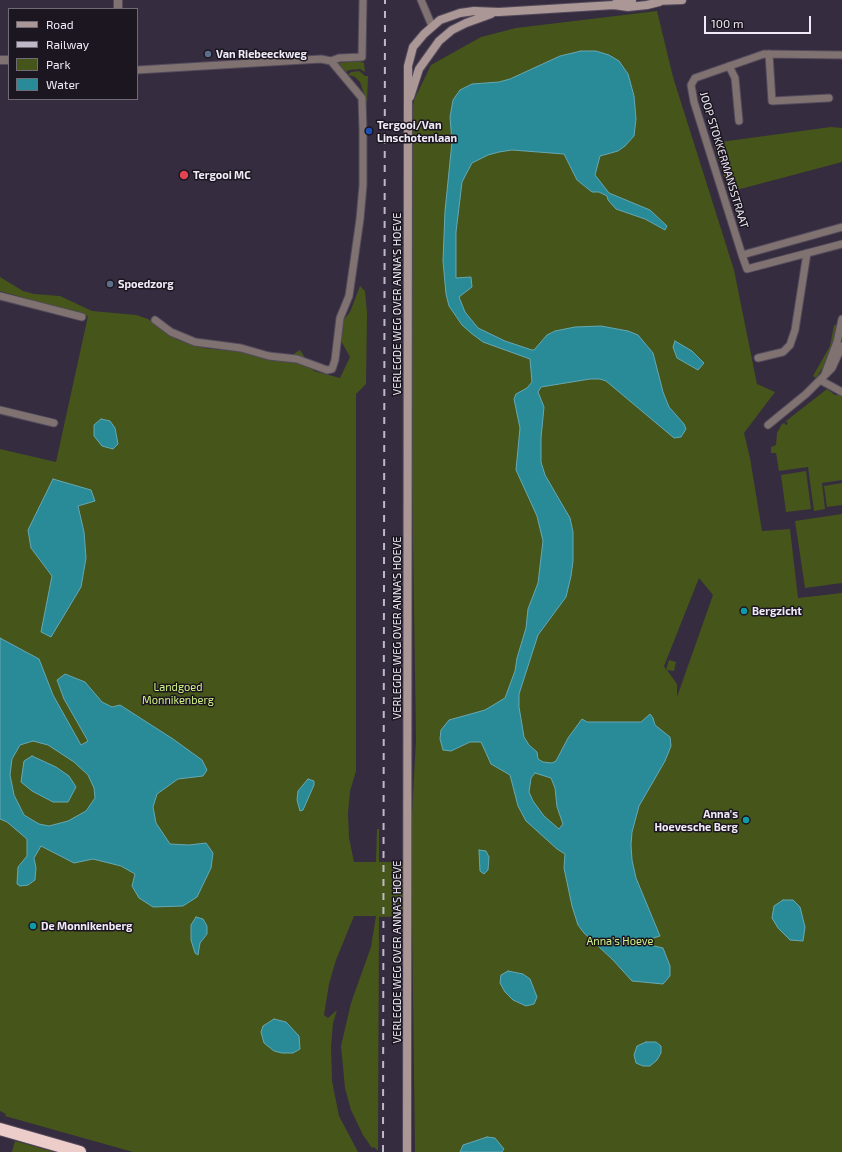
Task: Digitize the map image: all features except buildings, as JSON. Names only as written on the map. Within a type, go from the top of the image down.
[{"type":"highway","points":[[0,1128],[80,1152]]},
{"type":"main road","name":"VERLEGDE WEG OVER ANNA'S HOEVE","points":[[614,5],[632,0]]},
{"type":"main road","name":"VERLEGDE WEG OVER ANNA'S HOEVE","points":[[650,0],[659,2]]},
{"type":"main road","name":"VERLEGDE WEG OVER ANNA'S HOEVE","points":[[407,1152],[408,103],[406,81],[408,66],[414,48],[432,26],[445,18],[474,11],[499,12],[614,5],[638,6],[682,0]]},
{"type":"main road","name":"VERLEGDE WEG OVER ANNA'S HOEVE","points":[[408,103],[419,69],[434,47],[452,30],[476,19],[499,12]]},
{"type":"main road","points":[[445,18],[451,22],[452,30]]},
{"type":"main road","points":[[424,34],[426,45],[434,47]]},
{"type":"street","points":[[138,70],[322,59],[331,61],[339,58],[362,57],[363,0]]},
{"type":"street","points":[[421,0],[432,26]]},
{"type":"street","name":"JOOP STOKKERMANSSTRAAT","points":[[742,255],[694,102],[691,85],[695,78],[764,54],[842,55]]},
{"type":"street","points":[[769,54],[772,101],[829,98]]},
{"type":"street","points":[[155,320],[171,332],[195,342],[241,348],[269,356],[297,359],[327,370],[332,369],[335,360],[340,318],[349,296],[360,219],[363,131],[362,98],[331,61]]},
{"type":"street","points":[[729,66],[735,78],[739,121]]},
{"type":"street","points":[[842,227],[742,255],[747,269],[842,244]]},
{"type":"street","points":[[758,358],[783,352],[790,345],[795,330],[807,253]]},
{"type":"street","points":[[0,296],[82,317]]},
{"type":"street","points":[[823,377],[837,342],[842,319]]},
{"type":"street","points":[[768,425],[832,368],[842,346]]},
{"type":"street","points":[[823,377],[842,392]]},
{"type":"street","points":[[0,410],[54,423]]},
{"type":"green space","points":[[657,11],[673,77],[734,270],[757,384],[775,392],[744,433],[750,458],[762,531],[790,529],[798,598],[842,593],[842,1152],[415,1152],[412,916],[379,917],[378,1151],[374,1147],[372,1148],[363,1135],[351,1110],[345,1088],[341,1046],[351,1003],[371,947],[376,916],[354,916],[336,960],[329,984],[324,1015],[328,1018],[337,1010],[333,1023],[331,1047],[332,1081],[339,1116],[358,1152],[133,1152],[5,1116],[6,1114],[0,1111],[0,449],[56,462],[88,316],[0,291],[0,277],[23,291],[34,294],[60,296],[92,311],[136,315],[148,319],[178,340],[204,348],[243,352],[266,359],[278,360],[285,359],[300,350],[314,371],[340,378],[350,357],[334,328],[342,322],[350,312],[360,286],[365,291],[367,313],[366,384],[356,394],[356,771],[350,791],[348,813],[349,838],[354,862],[376,862],[377,829],[379,829],[379,862],[412,862],[411,831],[416,740],[412,476],[412,111],[414,100],[431,65],[481,37],[516,28]],"holes":[[[699,578],[713,595],[677,697],[677,684],[667,670],[674,671],[676,662],[669,660],[666,670],[664,666]]]},
{"type":"green space","points":[[359,61],[364,63],[365,72],[360,69],[349,70],[346,72],[338,63]]},
{"type":"green space","points":[[359,71],[365,76],[368,76],[367,103],[360,82],[355,77],[348,75],[351,72]]},
{"type":"green space","points":[[831,127],[842,128],[842,162],[729,192],[713,143]]},
{"type":"green space","points":[[834,325],[839,325],[837,336],[825,365],[816,378],[813,376],[830,346]]},
{"type":"green space","points":[[827,389],[835,395],[842,395],[842,480],[822,483],[825,509],[814,511],[808,467],[779,471],[776,453],[771,453],[771,447],[776,445],[777,433],[782,424],[788,424],[786,421]]},
{"type":"green space","points":[[806,471],[811,509],[786,512],[781,475]]},
{"type":"green space","points":[[842,483],[842,505],[827,507],[824,486]]},
{"type":"green space","points":[[842,514],[842,583],[805,588],[795,521]]},
{"type":"green space","points":[[15,1141],[54,1152],[12,1152]]},
{"type":"water","points":[[581,51],[596,51],[609,55],[619,61],[628,74],[634,96],[636,119],[634,136],[618,151],[600,156],[595,175],[609,193],[650,210],[667,226],[665,230],[645,219],[616,209],[608,200],[607,196],[599,192],[592,192],[577,180],[564,154],[512,150],[499,152],[488,155],[472,163],[462,182],[456,232],[456,278],[471,277],[472,287],[459,297],[465,312],[478,328],[505,341],[532,350],[534,350],[547,335],[555,331],[575,327],[601,326],[628,331],[638,335],[653,353],[663,392],[669,407],[684,424],[686,429],[681,437],[674,438],[606,381],[600,379],[590,379],[541,387],[538,392],[544,407],[541,438],[541,462],[545,475],[570,518],[573,532],[573,561],[566,597],[538,635],[519,694],[519,707],[524,737],[529,745],[537,752],[538,759],[543,762],[552,763],[556,761],[568,738],[582,719],[587,722],[641,722],[650,714],[655,725],[670,737],[671,746],[665,761],[639,806],[632,832],[631,845],[632,860],[636,878],[660,936],[650,939],[650,945],[663,948],[670,966],[670,976],[663,984],[632,981],[613,960],[584,933],[578,925],[572,906],[564,868],[565,854],[557,849],[526,821],[518,806],[510,775],[491,764],[481,742],[470,742],[451,751],[443,750],[440,739],[441,730],[449,720],[485,710],[505,698],[515,671],[517,658],[526,628],[528,609],[538,583],[543,541],[537,516],[516,470],[520,428],[514,399],[516,394],[527,388],[532,382],[530,359],[483,342],[471,333],[462,325],[449,306],[446,294],[443,261],[445,211],[452,142],[450,117],[453,100],[460,90],[472,84],[499,82],[510,79],[560,56]],"holes":[[[535,773],[551,778],[555,788],[557,807],[563,824],[559,829],[544,816],[533,801],[529,792],[531,778]]]},
{"type":"water","points":[[675,341],[692,351],[704,363],[698,370],[677,358],[673,347]]},
{"type":"water","points":[[101,419],[110,421],[115,428],[118,444],[113,449],[102,446],[94,436],[94,425]]},
{"type":"water","points":[[53,479],[91,490],[95,501],[78,506],[84,532],[86,558],[81,587],[51,637],[41,632],[52,576],[31,548],[28,530]]},
{"type":"water","points":[[0,638],[39,659],[53,695],[81,745],[88,741],[64,699],[57,680],[65,674],[85,682],[102,702],[112,707],[120,705],[173,739],[202,760],[207,770],[203,776],[178,779],[157,794],[153,807],[156,823],[170,844],[189,845],[206,843],[213,853],[211,868],[197,897],[183,906],[153,907],[139,898],[132,886],[135,874],[121,866],[93,859],[74,863],[41,846],[34,858],[36,868],[35,880],[28,885],[20,886],[17,884],[18,867],[27,856],[27,839],[7,822],[0,819]],"holes":[[[33,741],[48,745],[74,762],[88,775],[94,788],[95,798],[86,811],[68,821],[49,826],[39,824],[24,815],[14,795],[10,775],[12,759],[20,745]]]},
{"type":"water","points":[[32,756],[56,767],[69,776],[76,787],[68,802],[53,802],[32,791],[21,782],[24,761]]},
{"type":"water","points":[[308,779],[314,781],[314,785],[303,810],[300,811],[297,800],[298,791]]},
{"type":"water","points":[[479,850],[486,851],[489,857],[488,870],[484,874],[480,871]]},
{"type":"water","points":[[783,900],[793,900],[800,907],[805,927],[803,941],[790,940],[778,928],[772,918],[774,906]]},
{"type":"water","points":[[196,917],[203,919],[207,926],[207,934],[200,943],[198,955],[195,953],[191,940],[191,925]]},
{"type":"water","points":[[508,971],[523,974],[530,979],[537,997],[534,1004],[526,1006],[513,1000],[505,992],[500,983],[501,975]]},
{"type":"water","points":[[274,1019],[286,1022],[299,1036],[300,1049],[293,1053],[282,1053],[274,1051],[264,1043],[261,1032],[263,1026]]},
{"type":"water","points":[[646,1042],[656,1042],[661,1046],[661,1053],[657,1060],[650,1066],[643,1066],[636,1063],[634,1055],[637,1046]]},
{"type":"water","points":[[487,1137],[495,1138],[504,1149],[502,1152],[460,1152],[463,1145]]},
{"type":"railway","points":[[383,1152],[385,0]]},
{"type":"place","name":"Van Riebeeckweg","points":[[208,54]]},
{"type":"place","name":"Tergooi/Van Linschotenlaan","points":[[369,131]]},
{"type":"place","name":"Tergooi MC","points":[[184,175]]},
{"type":"place","name":"Spoedzorg","points":[[110,284]]},
{"type":"place","name":"Bergzicht","points":[[744,611]]},
{"type":"place","name":"Anna's Hoevesche Berg","points":[[746,820]]},
{"type":"place","name":"De Monnikenberg","points":[[33,926]]},
{"type":"park label","name":"Landgoed Monnikenberg","points":[[178,693]]},
{"type":"park label","name":"Anna's Hoeve","points":[[620,941]]}]
